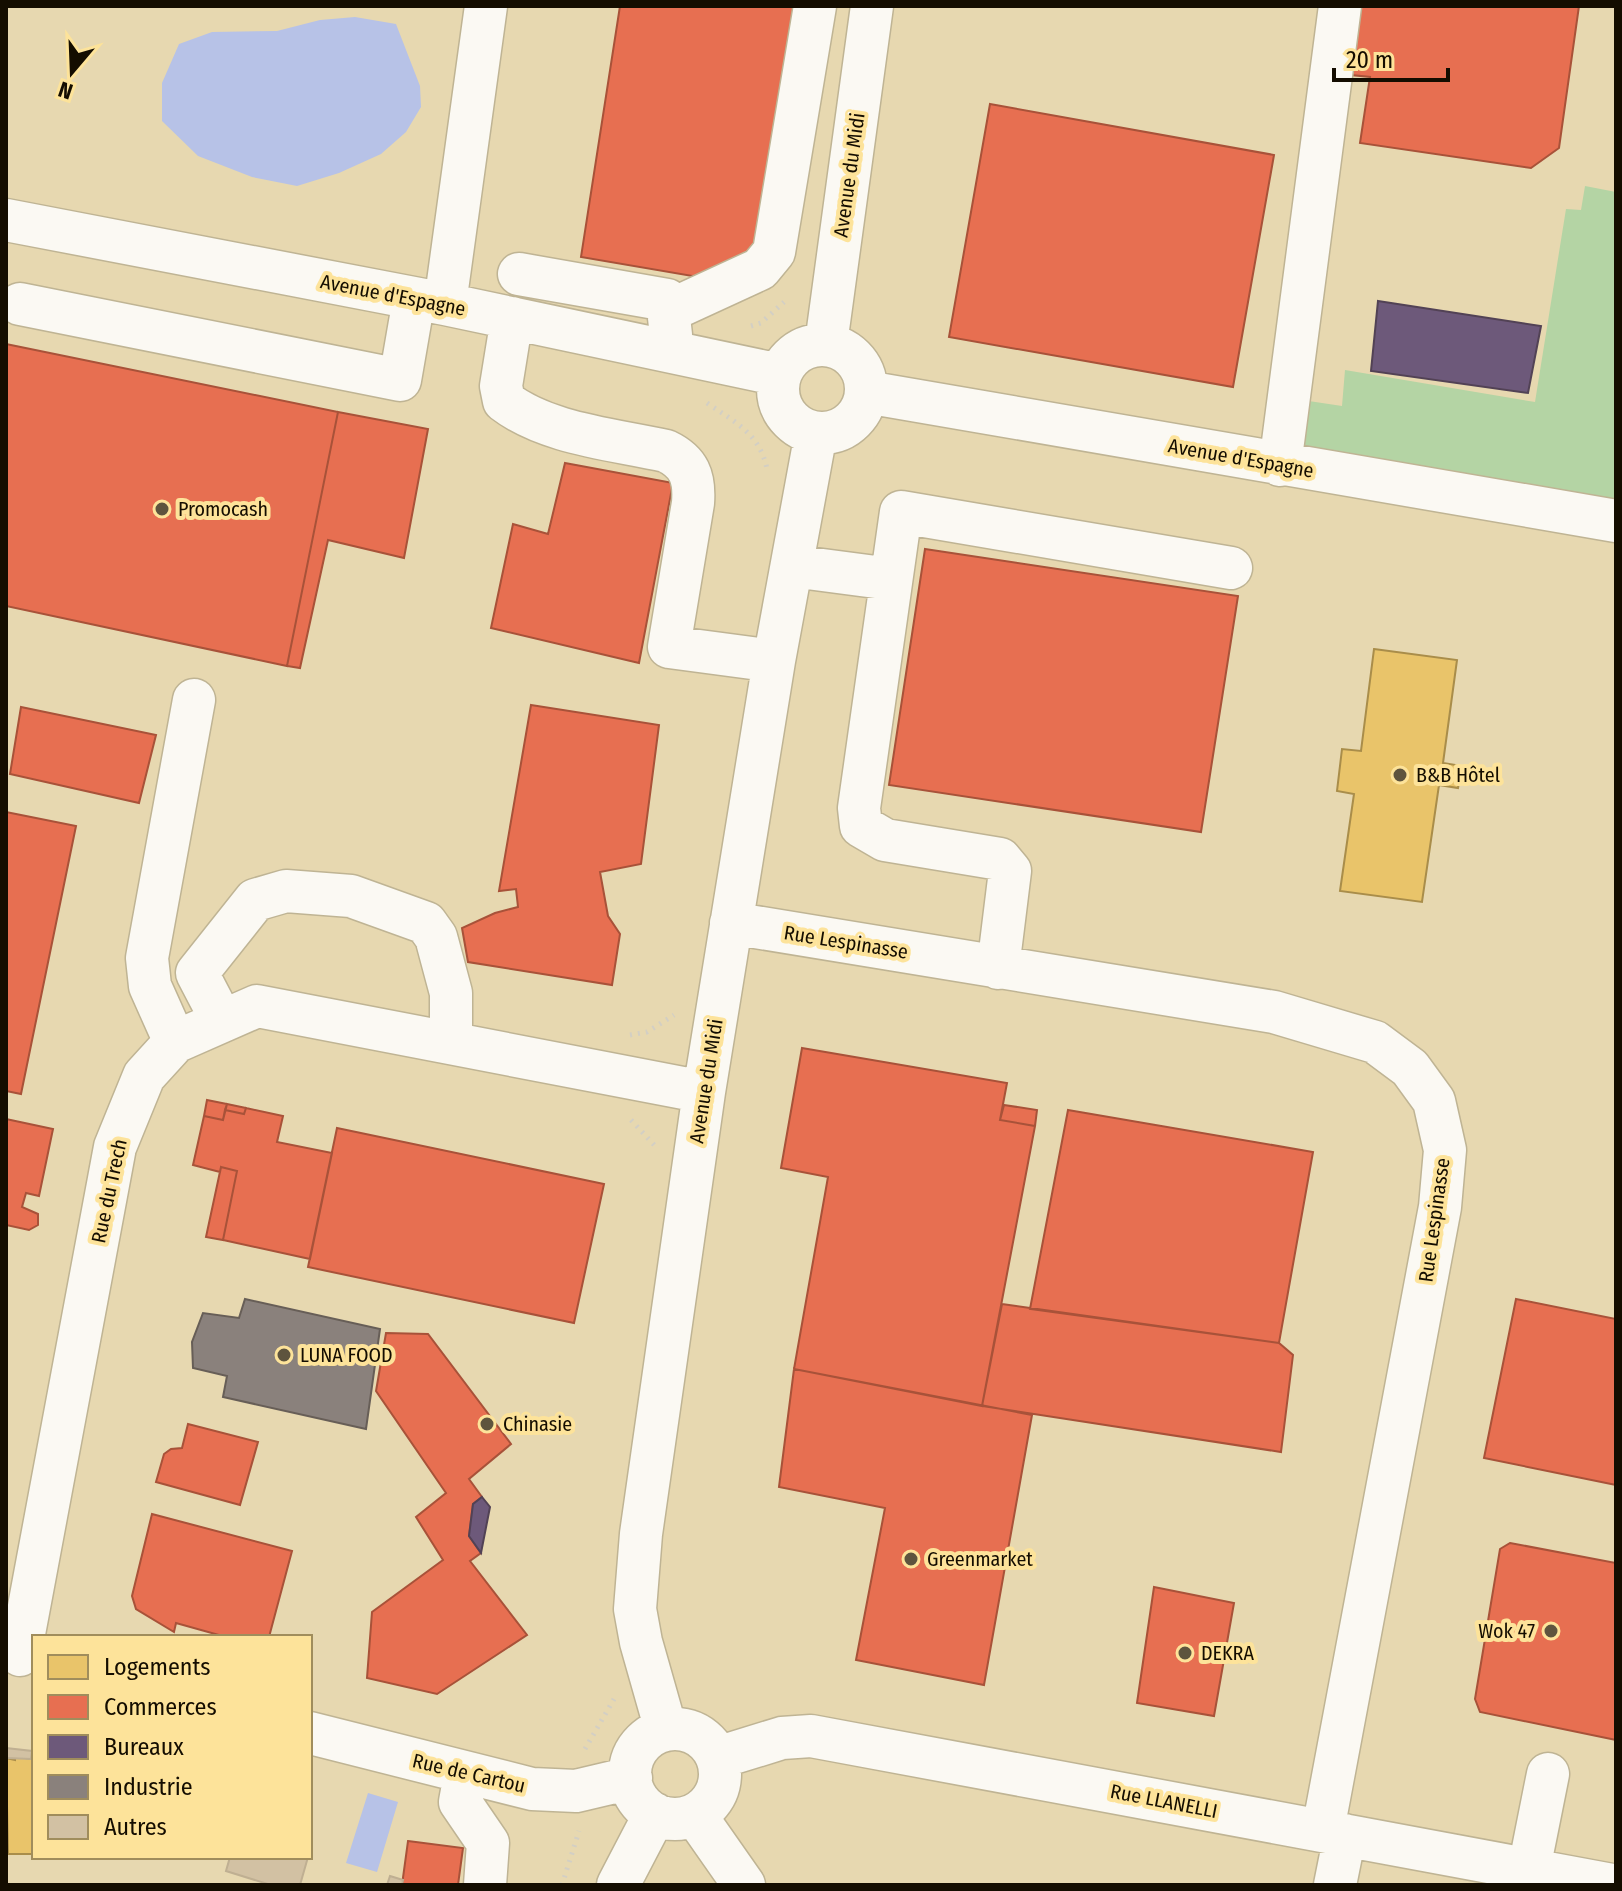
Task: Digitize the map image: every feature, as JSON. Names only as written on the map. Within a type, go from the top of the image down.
[{"type":"street","points":[[20,304],[400,380],[430,301],[486,6]]},
{"type":"street","points":[[671,310],[760,269],[774,252],[815,6]]},
{"type":"street","name":"Avenue du Midi","points":[[826,344],[872,6]]},
{"type":"street","points":[[1280,465],[1340,6]]},
{"type":"street","name":"Avenue d'Espagne","points":[[6,220],[430,301],[780,375]]},
{"type":"street","points":[[519,274],[667,300],[671,310],[671,352]]},
{"type":"street","points":[[512,318],[501,386],[504,401],[521,414],[544,422],[666,451],[680,458],[690,469],[694,485],[693,503],[669,647],[774,661]]},
{"type":"street","points":[[826,344],[851,355],[865,378],[866,392],[863,406],[844,427],[816,433],[793,422],[785,412],[779,400],[780,375],[797,351],[826,344]]},
{"type":"street","name":"Avenue d'Espagne","points":[[866,392],[1616,521]]},
{"type":"street","name":"Avenue du Midi","points":[[666,1730],[641,1642],[636,1593],[658,1403],[704,1092],[774,661],[816,433]]},
{"type":"street","points":[[998,968],[1010,871],[1000,859],[885,840],[861,826],[859,808],[901,512],[1231,568]]},
{"type":"street","points":[[792,566],[891,579]]},
{"type":"street","points":[[175,1042],[150,986],[147,958],[194,700]]},
{"type":"street","points":[[221,1019],[197,973],[255,900],[286,891],[351,896],[426,923],[436,937],[451,993],[451,1041]]},
{"type":"street","name":"Rue Lespinasse","points":[[731,923],[1274,1012],[1375,1042],[1410,1068],[1434,1101],[1445,1150],[1440,1207],[1334,1832],[1335,1885]]},
{"type":"street","name":"Rue du Trech","points":[[20,1655],[115,1147],[144,1076],[175,1042],[221,1019],[257,1006],[704,1092]]},
{"type":"street","points":[[618,1885],[675,1814],[715,1797],[720,1784],[717,1758],[697,1735],[666,1730],[654,1735],[635,1753],[631,1778],[634,1793],[675,1814],[744,1885]]},
{"type":"street","name":"Rue de Cartou","points":[[312,1734],[532,1789],[576,1791],[631,1778]]},
{"type":"street","name":"Rue LLANELLI","points":[[717,1758],[782,1738],[811,1736],[1612,1885]]},
{"type":"street","points":[[465,1774],[460,1802],[488,1843],[485,1885]]},
{"type":"street","points":[[1529,1869],[1548,1774]]},
{"type":"path","points":[[562,1885],[581,1826]]},
{"type":"green space","points":[[1585,186],[1616,192],[1616,504],[1306,450],[1299,429],[1302,400],[1342,406],[1345,370],[1535,402],[1566,209],[1581,210]]},
{"type":"water","points":[[355,17],[396,24],[420,86],[421,107],[406,132],[381,154],[339,173],[297,186],[252,177],[198,156],[162,121],[162,83],[179,44],[212,32],[277,31],[320,20]]},
{"type":"water","points":[[368,1793],[398,1802],[377,1872],[346,1863]]},
{"type":"building: Logements","name":"B&B Hôtel","points":[[1374,649],[1457,660],[1443,763],[1462,766],[1458,788],[1439,785],[1422,902],[1340,891],[1354,794],[1337,791],[1342,749],[1361,751]]},
{"type":"building: Logements","points":[[15,1757],[32,1759],[32,1854],[8,1854],[6,1758],[15,1760]]},
{"type":"building: Commerces","points":[[620,6],[800,6],[768,244],[704,278],[581,257]]},
{"type":"building: Commerces","points":[[1351,6],[1579,6],[1559,148],[1531,168],[1360,143],[1370,77],[1341,74]]},
{"type":"building: Commerces","points":[[990,104],[1274,155],[1233,387],[949,337]]},
{"type":"building: Commerces","name":"Promocash","points":[[6,344],[338,412],[287,666],[6,606]]},
{"type":"building: Commerces","points":[[338,412],[428,429],[404,558],[328,540],[300,668],[287,666]]},
{"type":"building: Commerces","points":[[565,463],[673,483],[639,663],[491,628],[513,524],[548,534]]},
{"type":"building: Commerces","points":[[925,549],[1238,596],[1201,832],[889,785]]},
{"type":"building: Commerces","points":[[531,705],[659,725],[641,864],[600,872],[608,916],[620,934],[612,985],[468,962],[462,928],[495,913],[518,907],[516,889],[499,891]]},
{"type":"building: Commerces","points":[[21,707],[156,735],[139,803],[10,774]]},
{"type":"building: Commerces","points":[[6,812],[76,826],[21,1094],[6,1091]]},
{"type":"building: Commerces","points":[[802,1048],[1007,1083],[1000,1120],[1035,1126],[982,1406],[794,1369],[828,1177],[781,1168]]},
{"type":"building: Commerces","points":[[207,1100],[227,1104],[223,1120],[204,1116]]},
{"type":"building: Commerces","points":[[227,1104],[246,1108],[244,1114],[225,1110]]},
{"type":"building: Commerces","points":[[1004,1105],[1037,1110],[1035,1126],[1000,1120]]},
{"type":"building: Commerces","points":[[246,1108],[283,1116],[277,1142],[332,1153],[310,1259],[223,1240],[237,1171],[221,1167],[220,1172],[193,1165],[204,1116],[223,1120],[225,1110],[244,1114]]},
{"type":"building: Commerces","points":[[1068,1110],[1313,1152],[1279,1343],[1030,1309]]},
{"type":"building: Commerces","points":[[6,1119],[53,1129],[39,1196],[26,1193],[22,1207],[38,1214],[38,1225],[29,1230],[6,1225]]},
{"type":"building: Commerces","points":[[337,1128],[604,1184],[574,1323],[308,1267]]},
{"type":"building: Commerces","points":[[221,1167],[237,1171],[223,1240],[206,1237]]},
{"type":"building: Commerces","points":[[1516,1299],[1616,1319],[1616,1485],[1484,1458]]},
{"type":"building: Commerces","points":[[1002,1304],[1279,1343],[1293,1355],[1281,1452],[982,1406]]},
{"type":"building: Commerces","points":[[386,1333],[428,1334],[511,1444],[469,1479],[482,1497],[473,1504],[469,1536],[481,1553],[470,1561],[527,1635],[437,1694],[367,1678],[372,1612],[443,1560],[416,1517],[446,1493],[376,1391]]},
{"type":"building: Commerces","points":[[794,1369],[1032,1415],[984,1685],[856,1660],[885,1508],[779,1487]]},
{"type":"building: Commerces","points":[[188,1424],[258,1442],[240,1505],[156,1482],[164,1454],[171,1449],[182,1448]]},
{"type":"building: Commerces","points":[[152,1514],[292,1551],[270,1635],[219,1635],[176,1623],[174,1632],[136,1609],[132,1596]]},
{"type":"building: Commerces","name":"Wok 47","points":[[1510,1543],[1616,1563],[1616,1740],[1480,1712],[1475,1699],[1500,1549]]},
{"type":"building: Commerces","name":"DEKRA","points":[[1154,1587],[1234,1603],[1214,1716],[1137,1703]]},
{"type":"building: Commerces","points":[[408,1841],[463,1848],[458,1885],[402,1885]]},
{"type":"building: Bureaux","points":[[1378,301],[1541,326],[1528,393],[1371,371]]},
{"type":"building: Bureaux","points":[[482,1497],[490,1507],[481,1553],[469,1536],[473,1504]]},
{"type":"building: Industrie","name":"LUNA FOOD","points":[[245,1299],[380,1329],[366,1429],[223,1397],[227,1376],[193,1368],[192,1342],[203,1313],[239,1318]]},
{"type":"building: Autres","points":[[6,1748],[32,1751],[31,1759],[6,1758]]},
{"type":"building: Autres","points":[[229,1859],[307,1859],[300,1885],[271,1885],[226,1871]]},
{"type":"building: Autres","points":[[390,1876],[403,1880],[402,1885],[387,1885]]},
{"type":"place","name":"Promocash","points":[[162,509]]},
{"type":"place","name":"B&B Hôtel","points":[[1400,775]]},
{"type":"place","name":"LUNA FOOD","points":[[284,1355]]},
{"type":"place","name":"Chinasie","points":[[487,1424]]},
{"type":"place","name":"Greenmarket","points":[[911,1559]]},
{"type":"place","name":"Wok 47","points":[[1551,1631]]},
{"type":"place","name":"DEKRA","points":[[1185,1653]]}]
